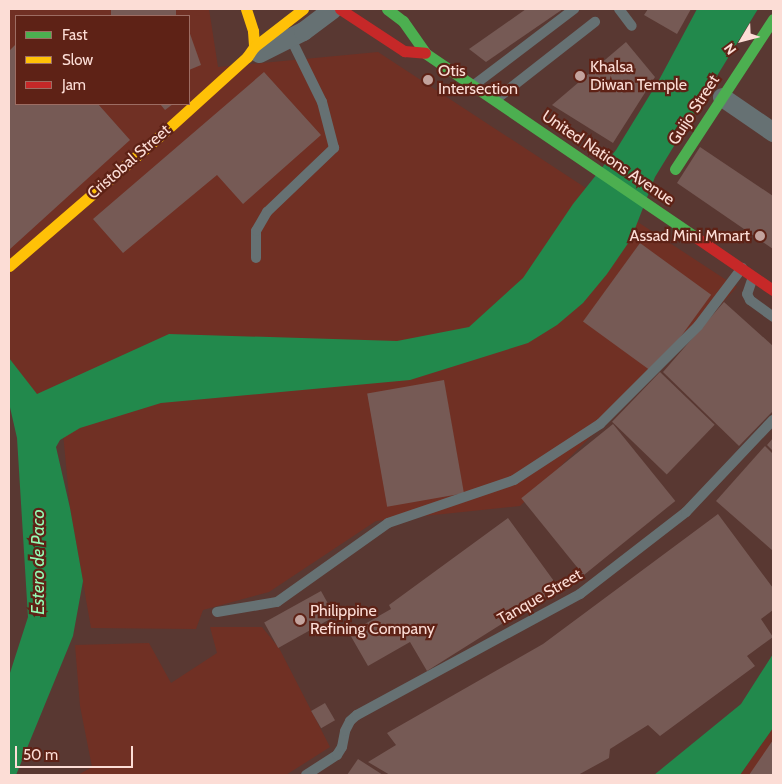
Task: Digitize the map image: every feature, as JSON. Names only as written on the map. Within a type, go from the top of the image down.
[{"type":"main road","points":[[246,9],[253,31],[251,52]]},
{"type":"main road","name":"Cristobal Street","points":[[287,32],[303,9]]},
{"type":"main road","name":"United Nations Avenue","points":[[340,9],[404,51],[425,53]]},
{"type":"main road","name":"United Nations Avenue","points":[[387,9],[404,21],[415,35],[425,53],[648,203],[773,290]]},
{"type":"main road","points":[[401,9],[404,21]]},
{"type":"main road","name":"Guijo Street","points":[[675,169],[771,26]]},
{"type":"main road","name":"Cristobal Street","points":[[9,266],[251,52]]},
{"type":"street","name":"Cristobal Street","points":[[251,52],[332,9]]},
{"type":"street","points":[[722,97],[773,132]]},
{"type":"lane","points":[[472,86],[574,9]]},
{"type":"lane","points":[[619,9],[632,26]]},
{"type":"lane","points":[[495,100],[595,22]]},
{"type":"lane","points":[[256,258],[256,231],[267,212],[334,148],[322,102],[287,32]]},
{"type":"lane","points":[[217,612],[277,602],[388,524],[514,480],[600,424],[698,326],[742,268]]},
{"type":"lane","points":[[753,276],[747,294],[750,300],[773,317]]},
{"type":"lane","name":"Tanque Street","points":[[306,775],[337,755],[342,748],[345,730],[350,720],[357,715],[580,594],[686,512],[773,420]]},
{"type":"shaded area","points":[[9,9],[209,9],[218,67],[378,52],[737,287],[666,363],[520,506],[376,521],[269,592],[203,610],[196,629],[91,628],[70,508],[62,422],[31,388],[9,358]]},
{"type":"shaded area","points":[[210,627],[262,627],[279,648],[330,747],[286,775],[78,775],[92,767],[80,706],[75,645],[149,643],[171,683],[217,653]]},
{"type":"shaded area","points":[[773,728],[773,775],[740,775]]},
{"type":"water","name":"Estero de Paco","points":[[697,9],[758,9],[655,177],[631,239],[607,274],[583,303],[557,325],[528,343],[410,380],[161,403],[80,428],[60,440],[56,447],[70,508],[83,581],[73,636],[16,775],[9,775],[9,676],[28,617],[17,438],[9,403],[9,358],[37,394],[169,334],[397,341],[469,327],[523,278],[573,204],[616,150],[659,80]]},
{"type":"water","points":[[773,654],[773,728],[740,775],[654,775],[741,704]]},
{"type":"building","points":[[111,9],[176,9],[176,15],[111,15]]},
{"type":"building","points":[[526,9],[563,9],[486,62],[469,49]]},
{"type":"building","points":[[648,9],[691,9],[677,34],[644,15]]},
{"type":"building","points":[[190,34],[201,65],[190,70]]},
{"type":"building","points":[[626,42],[655,77],[613,143],[552,105]]},
{"type":"building","points":[[15,45],[15,105],[99,105],[130,140],[9,250],[9,51]]},
{"type":"building","points":[[264,72],[321,135],[243,204],[217,175],[123,253],[93,219]]},
{"type":"building","points":[[161,105],[172,105],[165,110]]},
{"type":"building","points":[[700,147],[773,196],[773,249],[677,183]]},
{"type":"building","points":[[640,243],[711,295],[654,373],[583,321]]},
{"type":"building","points":[[724,302],[773,346],[773,411],[739,446],[663,372]]},
{"type":"building","points":[[660,372],[715,425],[667,474],[612,422]]},
{"type":"building","points":[[444,380],[464,493],[387,507],[367,394]]},
{"type":"building","points":[[613,424],[675,501],[584,575],[521,498]]},
{"type":"building","points":[[773,438],[773,451],[767,445]]},
{"type":"building","points":[[765,446],[773,454],[773,551],[716,501]]},
{"type":"building","points":[[718,514],[773,588],[773,610],[761,619],[773,637],[747,656],[755,666],[660,736],[648,725],[610,749],[609,758],[578,775],[390,775],[368,762],[396,745],[387,733],[543,644]]},
{"type":"building","points":[[508,518],[559,588],[427,671],[410,642],[368,666],[349,633],[391,609],[389,605]]},
{"type":"building","name":"Philippine Refining Company","points":[[321,591],[335,616],[278,648],[264,623]]},
{"type":"building","points":[[325,703],[335,720],[321,728],[311,711]]},
{"type":"building","points":[[773,740],[773,775],[749,775]]},
{"type":"building","points":[[358,759],[383,775],[347,775]]},
{"type":"traffic: fast","points":[[387,9],[403,21],[425,53],[694,236]]},
{"type":"traffic: fast","points":[[675,169],[773,19]]},
{"type":"traffic: slow","points":[[246,9],[253,31],[254,47]]},
{"type":"traffic: slow","points":[[9,266],[162,134],[247,57],[254,47],[303,9]]},
{"type":"traffic: jam","points":[[340,9],[404,51],[425,53]]},
{"type":"traffic: jam","points":[[694,236],[773,290]]},
{"type":"place","name":"Khalsa Diwan Temple","points":[[580,76]]},
{"type":"place","name":"Otis Intersection","points":[[428,80]]},
{"type":"place","name":"Assad Mini Mmart","points":[[760,236]]},
{"type":"place","name":"Philippine Refining Company","points":[[300,620]]}]
